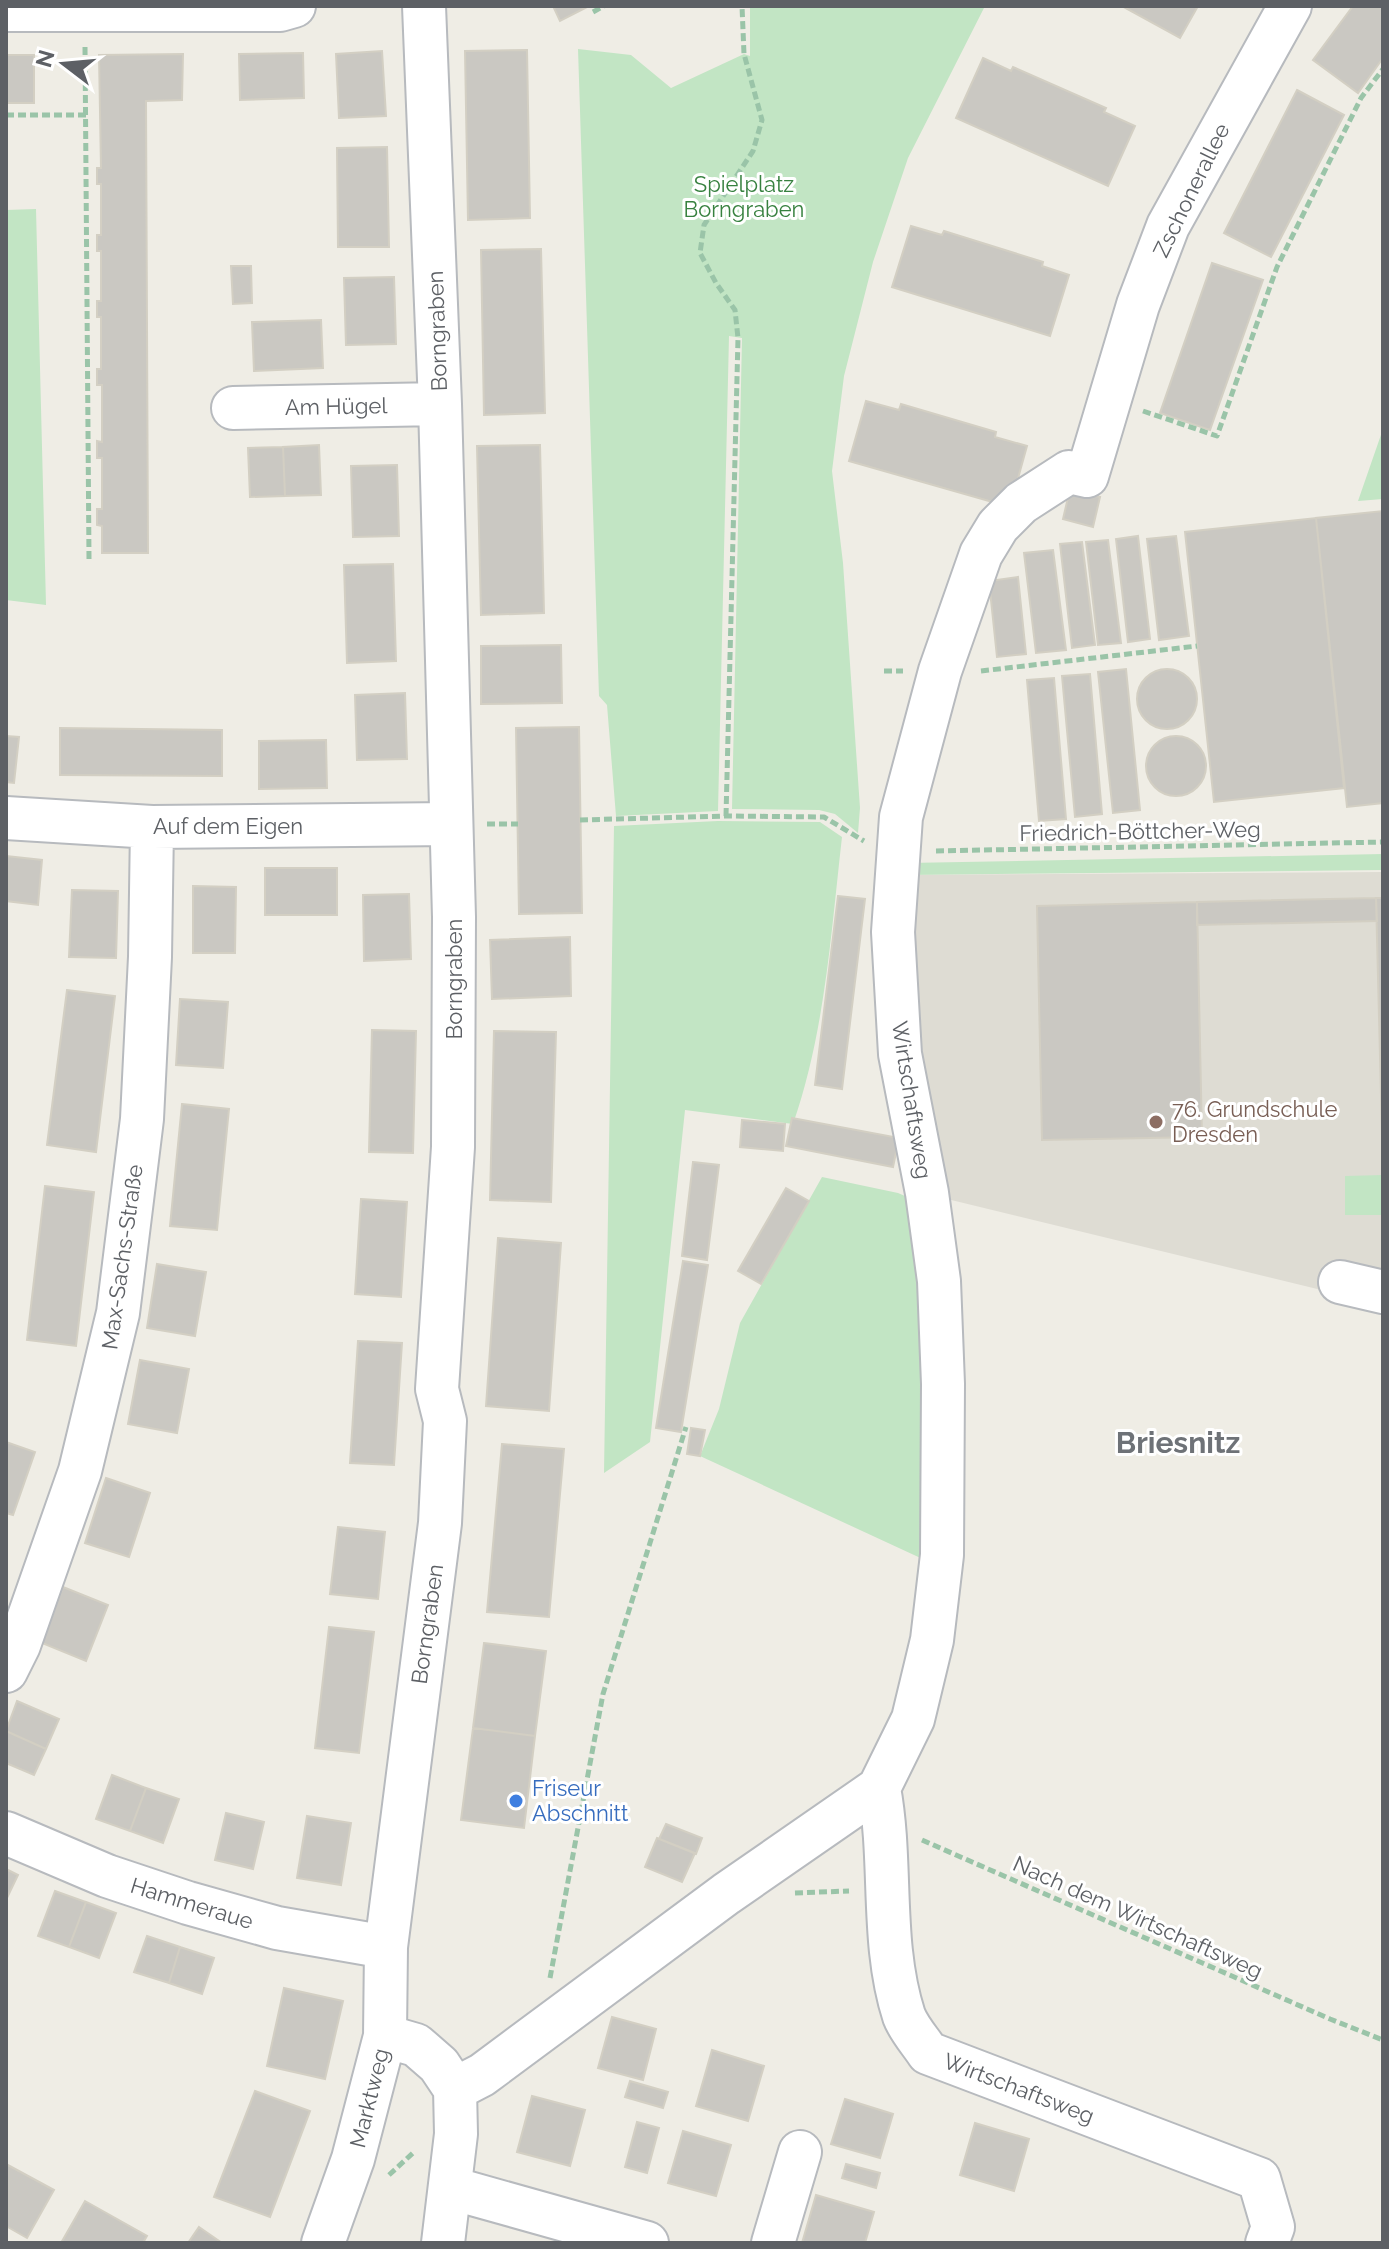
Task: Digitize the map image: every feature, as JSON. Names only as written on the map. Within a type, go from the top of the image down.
[{"type":"street","points":[[6,10],[280,10],[294,6]]},
{"type":"street","name":"Borngraben","points":[[386,1947],[440,1523],[445,1421],[437,1389],[453,1147],[454,917],[440,404],[424,6]]},
{"type":"street","name":"Zschonerallee","points":[[1087,476],[1138,305],[1168,226],[1224,120],[1290,6]]},
{"type":"street","name":"Am Hügel","points":[[233,408],[440,404]]},
{"type":"street","name":"Wirtschaftsweg","points":[[1087,476],[1069,472],[1021,503],[998,526],[981,554],[940,671],[901,817],[893,932],[900,1054],[927,1193],[939,1281],[943,1384],[942,1555],[932,1640],[913,1719],[882,1802],[892,1956],[905,2019],[928,2053],[1259,2179],[1273,2227],[1267,2243]]},
{"type":"street","name":"Auf dem Eigen","points":[[6,818],[152,827],[450,824]]},
{"type":"street","name":"Max-Sachs-Straße","points":[[6,1671],[19,1645],[80,1471],[118,1313],[142,1119],[150,957],[152,827]]},
{"type":"street","points":[[1340,1282],[1383,1292]]},
{"type":"street","name":"Wirtschaftsweg","points":[[456,2102],[482,2075],[726,1894],[882,1802]]},
{"type":"street","name":"Hammeraue","points":[[6,1833],[107,1876],[215,1911],[277,1928],[386,1947]]},
{"type":"street","name":"Marktweg","points":[[323,2243],[353,2159],[385,2036],[386,1947]]},
{"type":"street","points":[[385,2036],[416,2045],[439,2065],[456,2102],[451,2188],[443,2243]]},
{"type":"street","points":[[773,2243],[800,2152]]},
{"type":"street","points":[[451,2188],[647,2243]]},
{"type":"path","points":[[593,12],[604,6]]},
{"type":"path","points":[[726,816],[738,338],[735,310],[700,253],[704,225],[753,151],[762,120],[744,54],[742,6]]},
{"type":"path","points":[[85,10],[89,559]]},
{"type":"path","points":[[1108,399],[1217,436],[1277,267],[1361,98],[1383,69]]},
{"type":"path","points":[[6,115],[86,115]]},
{"type":"path","points":[[975,672],[1197,646]]},
{"type":"path","name":"Friedrich-Böttcher-Weg","points":[[580,820],[824,817],[858,840],[897,852],[1383,842]]},
{"type":"path","points":[[539,2034],[603,1694],[686,1427]]},
{"type":"path","name":"Nach dem Wirtschaftsweg","points":[[882,1802],[923,1841],[1383,2040]]},
{"type":"path","points":[[784,1893],[886,1890]]},
{"type":"path","points":[[388,2176],[456,2102]]},
{"type":"shaded area","name":"76. Grundschule Dresden","points":[[1383,872],[1383,1305],[943,1198],[902,974],[906,875]]},
{"type":"green space","name":"Spielplatz Borngraben","points":[[750,6],[985,6],[908,158],[873,262],[844,376],[832,471],[843,563],[860,808],[858,833],[835,814],[819,810],[732,809],[742,338],[729,336],[718,811],[616,816],[607,705],[599,696],[578,49],[631,55],[671,88],[744,54],[750,56]]},
{"type":"green space","points":[[36,209],[46,605],[6,600],[6,210]]},
{"type":"green space","points":[[1383,429],[1383,499],[1358,501]]},
{"type":"green space","points":[[718,821],[820,822],[842,837],[820,1018],[793,1124],[685,1110],[650,1442],[604,1473],[614,826]]},
{"type":"green space","points":[[1383,854],[1383,870],[906,875],[907,863]]},
{"type":"green space","points":[[1383,1175],[1383,1215],[1345,1215],[1345,1176]]},
{"type":"green space","points":[[822,1177],[898,1193],[912,1199],[918,1213],[927,1561],[700,1456],[719,1409],[740,1323]]},
{"type":"building","points":[[553,6],[589,6],[560,21]]},
{"type":"building","points":[[1122,6],[1198,6],[1180,38]]},
{"type":"building","points":[[1353,6],[1383,6],[1383,58],[1358,93],[1313,60]]},
{"type":"building","points":[[527,50],[530,218],[468,220],[465,51]]},
{"type":"building","points":[[382,51],[386,116],[339,118],[336,54]]},
{"type":"building","points":[[303,53],[304,98],[240,100],[239,54]]},
{"type":"building","points":[[183,54],[182,100],[146,101],[148,553],[102,553],[102,526],[97,525],[97,509],[102,509],[102,458],[97,458],[97,441],[102,442],[102,385],[97,385],[97,369],[101,369],[101,317],[97,317],[97,301],[101,301],[101,251],[97,251],[97,235],[101,235],[101,184],[97,184],[97,168],[101,168],[99,55]]},
{"type":"building","points":[[6,55],[34,55],[34,103],[6,103]]},
{"type":"building","points":[[983,58],[1011,71],[1013,67],[1106,108],[1104,112],[1135,126],[1108,186],[956,118]]},
{"type":"building","points":[[1297,90],[1344,115],[1271,257],[1224,233]]},
{"type":"building","points":[[387,147],[389,247],[338,247],[337,148]]},
{"type":"building","points":[[911,226],[942,235],[944,231],[1043,262],[1042,266],[1069,275],[1050,336],[892,287]]},
{"type":"building","points":[[541,249],[545,413],[484,415],[481,250]]},
{"type":"building","points":[[1212,263],[1263,280],[1210,430],[1160,413]]},
{"type":"building","points":[[231,266],[251,266],[252,303],[233,304]]},
{"type":"building","points":[[394,277],[396,344],[346,345],[344,278]]},
{"type":"building","points":[[321,320],[323,368],[254,371],[252,322]]},
{"type":"building","points":[[866,401],[899,410],[901,404],[996,432],[995,437],[1027,446],[1010,507],[849,461]]},
{"type":"building","points":[[319,445],[321,495],[285,496],[283,447]]},
{"type":"building","points":[[540,445],[544,613],[481,615],[477,446]]},
{"type":"building","points":[[283,447],[285,496],[250,497],[248,448]]},
{"type":"building","points":[[397,465],[399,536],[353,537],[351,466]]},
{"type":"building","points":[[1070,489],[1100,497],[1093,527],[1063,519]]},
{"type":"building","points":[[1383,511],[1383,803],[1347,807],[1316,518]]},
{"type":"building","points":[[1316,518],[1344,788],[1214,802],[1185,532]]},
{"type":"building","points":[[1138,536],[1150,639],[1128,642],[1116,539]]},
{"type":"building","points":[[1176,536],[1189,636],[1159,640],[1147,539]]},
{"type":"building","points":[[1108,540],[1121,643],[1098,645],[1086,542]]},
{"type":"building","points":[[1082,542],[1095,645],[1072,648],[1060,544]]},
{"type":"building","points":[[1053,550],[1066,650],[1036,653],[1024,553]]},
{"type":"building","points":[[393,564],[396,661],[347,663],[344,565]]},
{"type":"building","points":[[1018,577],[1026,654],[997,657],[989,581]]},
{"type":"building","points":[[561,645],[562,703],[481,704],[481,646]]},
{"type":"building","points":[[1126,669],[1140,810],[1113,813],[1098,672]]},
{"type":"building","points":[[1167,669],[1178,671],[1188,678],[1195,688],[1195,710],[1188,720],[1178,727],[1167,729],[1156,727],[1146,720],[1139,710],[1137,699],[1139,688],[1146,678],[1156,671]]},
{"type":"building","points":[[1090,674],[1102,814],[1075,817],[1062,676]]},
{"type":"building","points":[[1054,678],[1066,819],[1039,821],[1027,680]]},
{"type":"building","points":[[405,693],[407,759],[357,760],[355,695]]},
{"type":"building","points":[[579,727],[582,913],[519,914],[516,728]]},
{"type":"building","points":[[60,728],[222,730],[222,776],[60,775]]},
{"type":"building","points":[[6,736],[19,737],[14,783],[6,782]]},
{"type":"building","points":[[1176,736],[1187,738],[1197,745],[1204,755],[1204,777],[1197,787],[1187,794],[1176,796],[1165,794],[1155,787],[1148,777],[1146,766],[1148,755],[1155,745],[1165,738]]},
{"type":"building","points":[[326,740],[327,788],[259,789],[259,741]]},
{"type":"building","points":[[6,856],[42,860],[38,905],[6,901]]},
{"type":"building","points":[[265,868],[337,868],[337,915],[265,915]]},
{"type":"building","points":[[193,886],[236,887],[235,953],[193,953]]},
{"type":"building","points":[[72,890],[118,891],[116,958],[69,957]]},
{"type":"building","points":[[409,894],[411,959],[364,961],[363,895]]},
{"type":"building","points":[[838,896],[865,899],[842,1089],[815,1085]]},
{"type":"building","points":[[1376,898],[1383,898],[1383,1135],[1382,1135]]},
{"type":"building","points":[[1376,898],[1377,921],[1197,925],[1197,902]]},
{"type":"building","points":[[1197,902],[1202,1137],[1042,1140],[1037,906]]},
{"type":"building","points":[[570,937],[571,996],[492,999],[490,940]]},
{"type":"building","points":[[67,990],[115,996],[96,1152],[47,1145]]},
{"type":"building","points":[[180,999],[228,1002],[223,1068],[176,1065]]},
{"type":"building","points":[[372,1030],[416,1031],[413,1153],[369,1152]]},
{"type":"building","points":[[494,1031],[556,1032],[551,1202],[490,1200]]},
{"type":"building","points":[[182,1104],[229,1109],[217,1230],[170,1226]]},
{"type":"building","points":[[792,1118],[899,1138],[893,1167],[786,1146]]},
{"type":"building","points":[[742,1120],[785,1124],[783,1151],[740,1147]]},
{"type":"building","points":[[693,1162],[719,1165],[707,1260],[682,1256]]},
{"type":"building","points":[[45,1186],[94,1192],[76,1346],[27,1340]]},
{"type":"building","points":[[786,1188],[809,1201],[761,1284],[738,1271]]},
{"type":"building","points":[[361,1199],[407,1202],[401,1297],[355,1294]]},
{"type":"building","points":[[498,1238],[561,1243],[549,1411],[486,1406]]},
{"type":"building","points":[[683,1261],[708,1265],[681,1432],[656,1428]]},
{"type":"building","points":[[157,1264],[206,1272],[195,1336],[147,1328]]},
{"type":"building","points":[[358,1341],[402,1343],[394,1465],[350,1463]]},
{"type":"building","points":[[140,1360],[189,1369],[177,1433],[128,1424]]},
{"type":"building","points":[[691,1428],[705,1430],[700,1456],[687,1454]]},
{"type":"building","points":[[6,1442],[35,1452],[13,1515],[6,1513]]},
{"type":"building","points":[[502,1444],[564,1449],[549,1617],[487,1612]]},
{"type":"building","points":[[106,1478],[150,1493],[129,1557],[85,1543]]},
{"type":"building","points":[[338,1527],[385,1532],[378,1599],[330,1594]]},
{"type":"building","points":[[63,1587],[108,1605],[86,1661],[42,1643]]},
{"type":"building","points":[[329,1627],[374,1632],[359,1753],[315,1748]]},
{"type":"building","points":[[484,1643],[546,1651],[535,1736],[473,1728]]},
{"type":"building","points":[[17,1701],[59,1719],[46,1749],[6,1731]]},
{"type":"building","points":[[473,1728],[535,1736],[524,1828],[461,1820]]},
{"type":"building","points":[[6,1731],[46,1749],[34,1775],[6,1763]]},
{"type":"building","points":[[112,1775],[146,1788],[130,1831],[96,1819]]},
{"type":"building","points":[[146,1788],[179,1799],[163,1843],[130,1831]]},
{"type":"building","points":[[226,1813],[264,1822],[253,1869],[215,1860]]},
{"type":"building","points":[[307,1816],[351,1823],[341,1885],[297,1878]]},
{"type":"building","points":[[666,1824],[702,1838],[696,1854],[659,1839]]},
{"type":"building","points":[[657,1838],[695,1853],[682,1882],[645,1867]]},
{"type":"building","points":[[6,1869],[18,1875],[6,1900]]},
{"type":"building","points":[[55,1891],[86,1902],[69,1947],[38,1936]]},
{"type":"building","points":[[86,1902],[116,1913],[99,1958],[69,1947]]},
{"type":"building","points":[[147,1936],[180,1947],[169,1983],[134,1972]]},
{"type":"building","points":[[180,1947],[214,1958],[202,1994],[169,1983]]},
{"type":"building","points":[[284,1988],[343,2001],[325,2079],[267,2066]]},
{"type":"building","points":[[612,2017],[656,2029],[643,2080],[598,2068]]},
{"type":"building","points":[[712,2050],[764,2066],[748,2121],[696,2106]]},
{"type":"building","points":[[630,2081],[668,2092],[663,2108],[625,2097]]},
{"type":"building","points":[[255,2091],[310,2111],[270,2217],[214,2197]]},
{"type":"building","points":[[532,2096],[585,2110],[570,2166],[517,2152]]},
{"type":"building","points":[[845,2099],[893,2114],[880,2158],[831,2144]]},
{"type":"building","points":[[637,2122],[659,2128],[647,2173],[625,2167]]},
{"type":"building","points":[[975,2123],[1029,2139],[1014,2191],[960,2175]]},
{"type":"building","points":[[683,2131],[731,2145],[716,2196],[668,2183]]},
{"type":"building","points":[[6,2164],[54,2190],[27,2238],[6,2226]]},
{"type":"building","points":[[846,2164],[880,2173],[876,2188],[842,2178]]},
{"type":"building","points":[[816,2195],[874,2212],[865,2243],[802,2243]]},
{"type":"building","points":[[85,2201],[147,2236],[143,2243],[61,2243]]},
{"type":"building","points":[[199,2227],[222,2243],[188,2243]]},
{"type":"place","name":"76. Grundschule Dresden","points":[[1156,1122]]},
{"type":"place","name":"Friseur Abschnitt","points":[[516,1801]]},
{"type":"district","name":"Briesnitz","points":[[1178,1443]]}]
